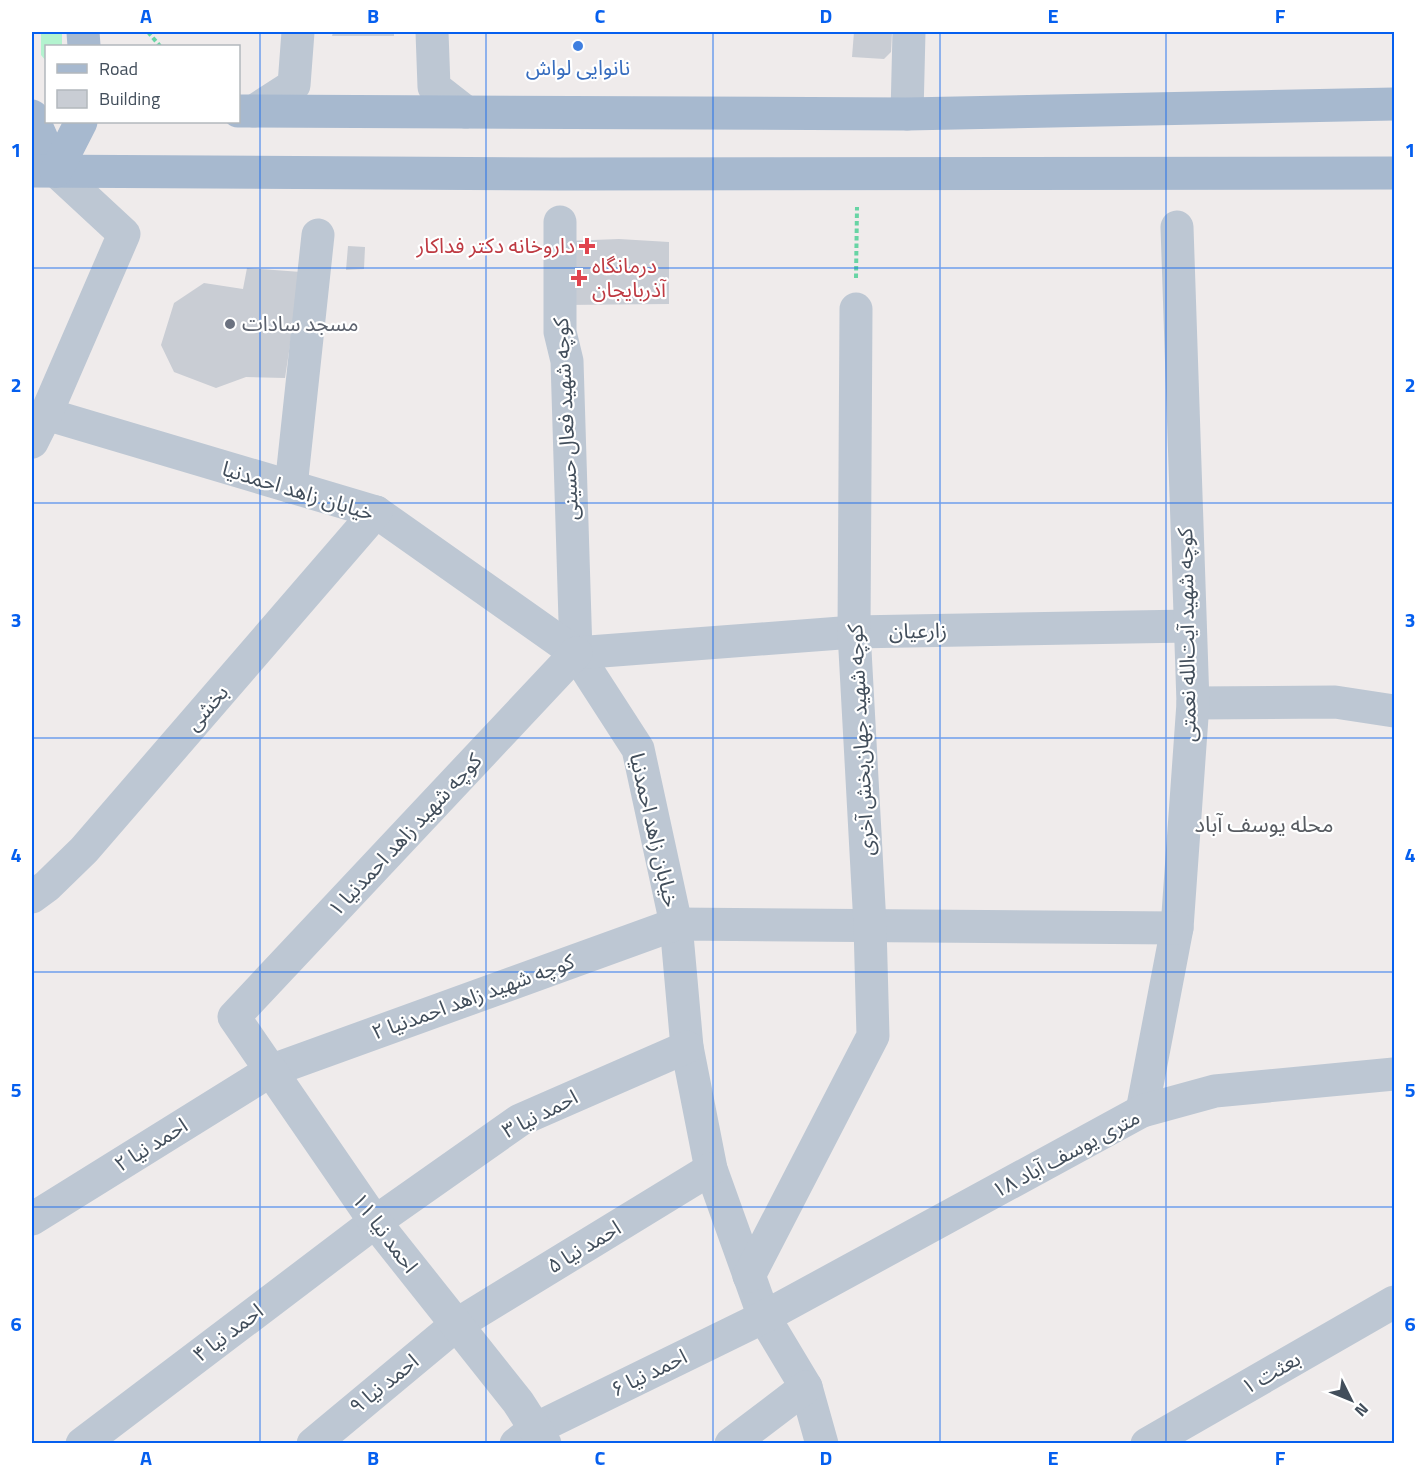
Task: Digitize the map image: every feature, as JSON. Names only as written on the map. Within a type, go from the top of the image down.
[{"type":"main road","points":[[246,111],[907,114],[1395,104]]},
{"type":"main road","points":[[32,116],[44,171]]},
{"type":"main road","points":[[44,171],[80,123]]},
{"type":"main road","points":[[44,171],[1395,173]]},
{"type":"street","points":[[246,111],[294,85],[298,32]]},
{"type":"street","points":[[432,32],[434,87],[466,112]]},
{"type":"street","points":[[907,114],[909,32]]},
{"type":"street","points":[[39,428],[124,234],[44,171]]},
{"type":"street","name":"کوچه شهید فعال حسینی","points":[[560,222],[560,332],[567,361],[576,653]]},
{"type":"street","name":"کوچه شهید آیت‌الله نعمتی","points":[[1142,1111],[1177,928],[1192,703],[1178,227]]},
{"type":"street","points":[[291,487],[318,235]]},
{"type":"street","name":"کوچه شهید جهان‌بخش آخری","points":[[749,1276],[873,1036],[870,925],[855,632],[856,309]]},
{"type":"street","name":"خیابان زاهد احمدنیا","points":[[39,428],[291,487],[376,513],[576,653],[638,749],[676,924],[687,1047],[711,1169],[764,1317],[806,1387],[822,1443]]},
{"type":"street","name":"بخشی","points":[[32,897],[47,886],[84,850],[376,513]]},
{"type":"street","name":"زارعیان","points":[[576,653],[855,632],[1189,626]]},
{"type":"street","name":"کوچه شهید زاهد احمدنیا ۱","points":[[234,1017],[576,653]]},
{"type":"street","points":[[1192,703],[1335,702],[1395,711]]},
{"type":"street","points":[[676,924],[1177,928]]},
{"type":"street","name":"کوچه شهید زاهد احمدنیا ۲","points":[[270,1071],[676,924]]},
{"type":"street","name":"احمد نیا ۱۱","points":[[234,1017],[375,1222],[518,1402],[532,1439]]},
{"type":"street","name":"احمد نیا ۳","points":[[375,1222],[520,1120],[687,1047]]},
{"type":"street","name":"احمد نیا ۲","points":[[32,1219],[270,1071]]},
{"type":"street","name":"۱۸ متری یوسف آباد","points":[[764,1317],[1142,1111],[1215,1091],[1395,1074]]},
{"type":"street","name":"احمد نیا ۵","points":[[456,1325],[711,1169]]},
{"type":"street","name":"احمد نیا ۴","points":[[82,1443],[375,1222]]},
{"type":"street","name":"بعثت ۱","points":[[1147,1443],[1395,1302]]},
{"type":"street","name":"احمد نیا ۶","points":[[532,1439],[764,1317]]},
{"type":"street","name":"احمد نیا ۹","points":[[313,1443],[456,1325]]},
{"type":"street","points":[[731,1443],[806,1387]]},
{"type":"path","points":[[148,32],[159,45]]},
{"type":"path","points":[[856,309],[858,174]]},
{"type":"green space","points":[[41,32],[62,32],[62,45],[45,45],[45,60],[41,55]]},
{"type":"building","points":[[333,32],[394,32],[394,36],[332,36]]},
{"type":"building","points":[[854,32],[892,32],[891,52],[884,59],[852,57]]},
{"type":"building","points":[[619,239],[669,242],[669,304],[564,305],[566,241]]},
{"type":"building","points":[[348,246],[365,247],[364,269],[346,270]]},
{"type":"building","name":"مسجد سادات","points":[[247,268],[301,272],[285,378],[246,377],[216,388],[174,372],[161,345],[174,303],[204,283],[243,289]]},
{"type":"place","name":"نانوایی لواش","points":[[578,46]]},
{"type":"place","name":"داروخانه دکتر فداکار","points":[[587,246]]},
{"type":"place","name":"درمانگاه آذربایجان","points":[[579,278]]},
{"type":"place","name":"مسجد سادات","points":[[230,324]]},
{"type":"district","name":"محله یوسف آباد","points":[[1264,824]]}]
